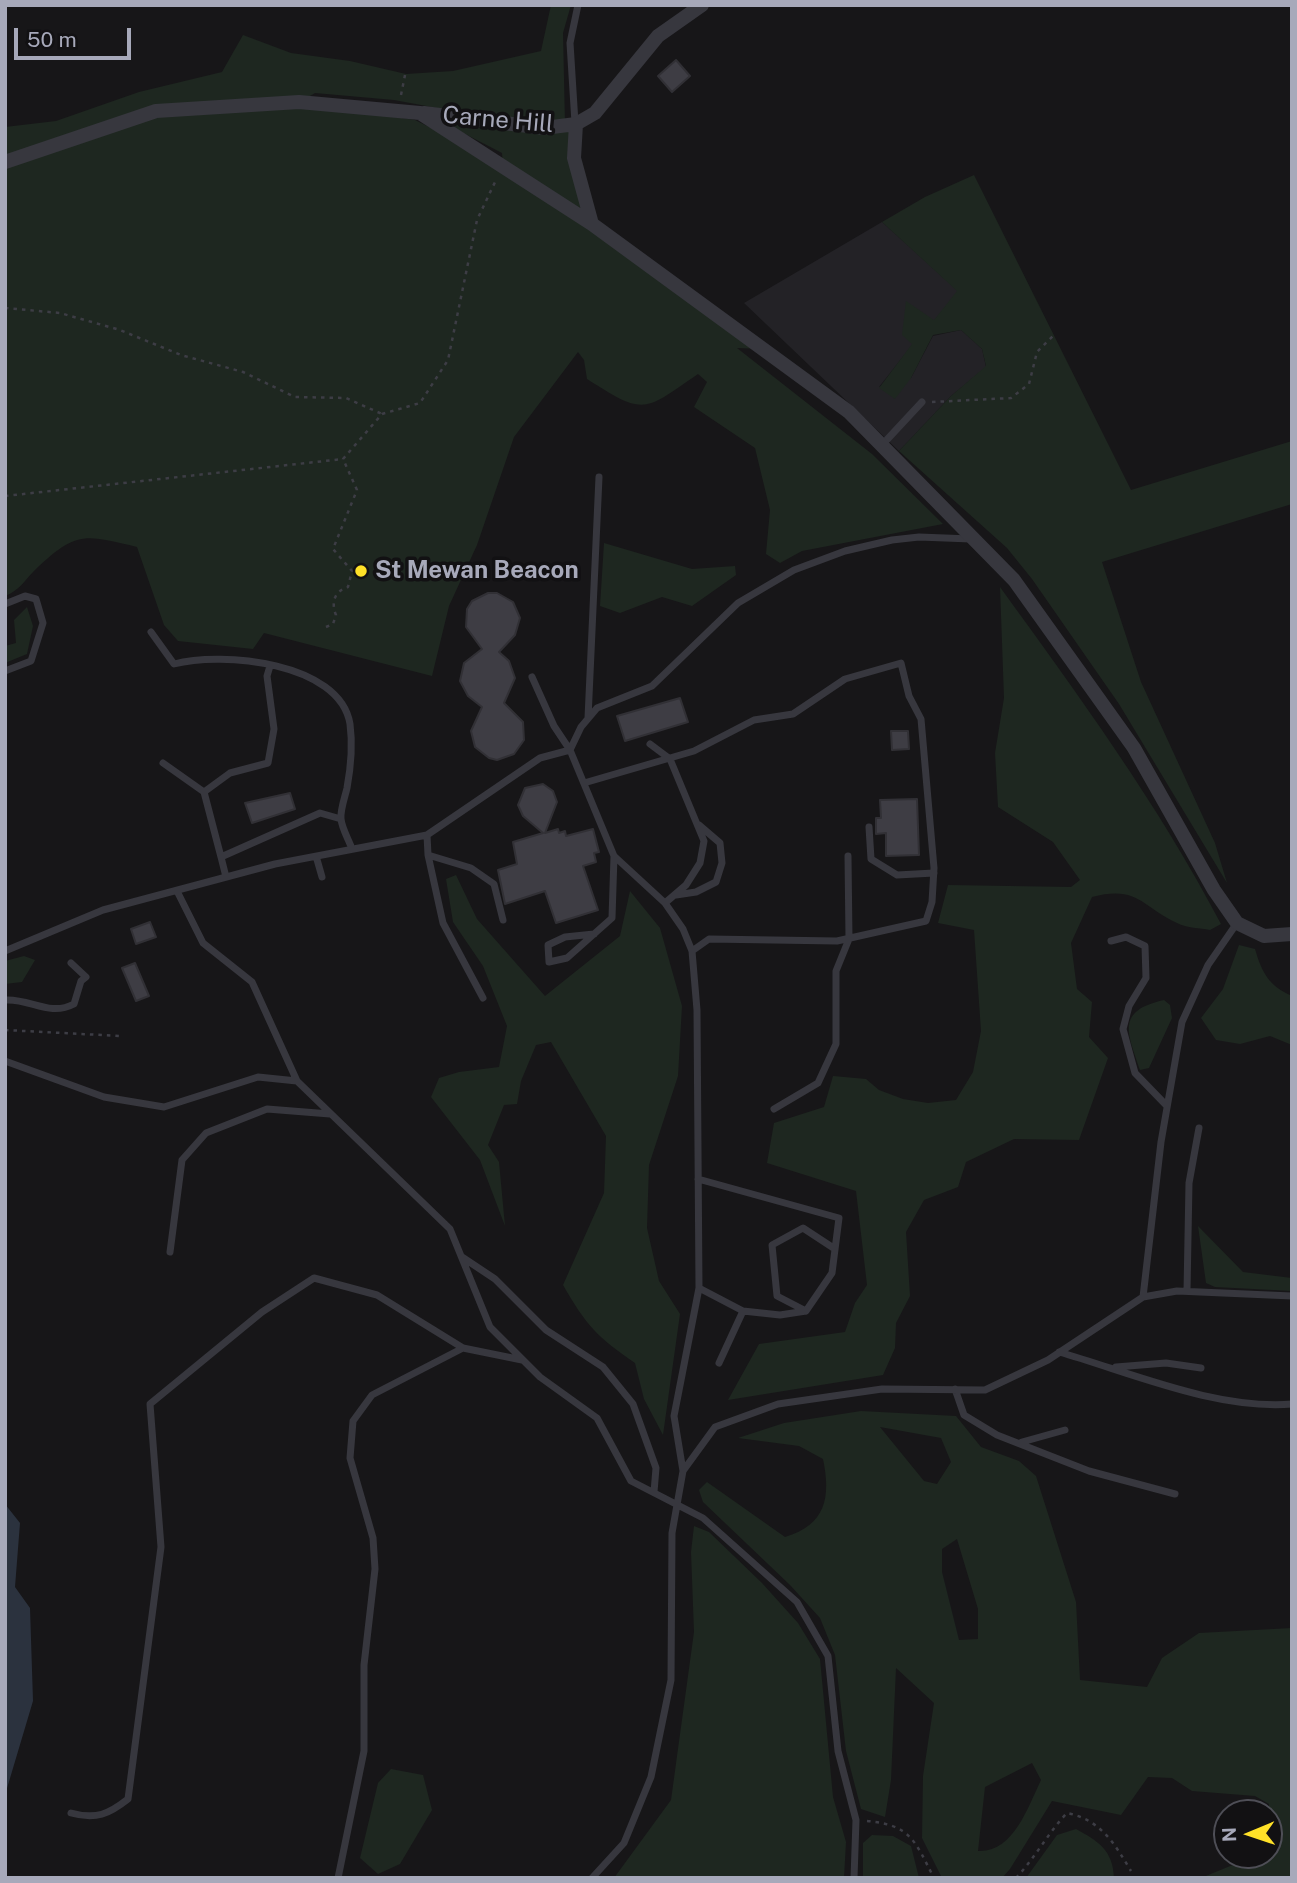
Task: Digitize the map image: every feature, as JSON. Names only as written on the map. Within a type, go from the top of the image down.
[{"type":"street","name":"Carne Hill","points":[[419,113],[544,128],[576,124],[595,113],[658,36],[702,5]]},
{"type":"street","points":[[5,162],[156,111],[299,102],[402,109],[419,113],[504,165],[592,224],[849,412],[1014,580],[1133,748],[1214,890],[1237,923],[1264,936],[1292,934]]},
{"type":"street","name":"Carne Hill","points":[[576,124],[574,158],[592,224]]},
{"type":"lane","points":[[576,124],[570,43],[578,5]]},
{"type":"lane","points":[[882,445],[922,401]]},
{"type":"lane","points":[[588,719],[599,477]]},
{"type":"lane","points":[[5,951],[103,910],[316,856],[427,835],[540,758],[570,750],[597,708],[652,686],[738,603],[794,570],[845,551],[892,540],[919,537],[975,539]]},
{"type":"lane","points":[[5,604],[25,596],[36,599],[43,623],[31,662],[5,671]]},
{"type":"lane","points":[[151,632],[174,664],[197,658],[293,669],[332,691],[350,721],[352,758],[341,819],[352,849]]},
{"type":"lane","points":[[584,783],[694,751],[754,720],[793,714],[826,695],[845,679],[901,663],[909,696],[921,719],[933,873],[932,902],[926,921],[849,939],[709,939],[692,951]]},
{"type":"lane","points":[[204,793],[230,773],[268,763],[274,729],[267,676],[270,666]]},
{"type":"lane","points":[[533,677],[554,726],[570,750],[614,856],[612,918],[568,958],[549,962],[548,945],[565,937],[594,934]]},
{"type":"lane","points":[[650,744],[670,759],[704,841],[700,863],[687,885],[665,903]]},
{"type":"lane","points":[[163,763],[204,793],[226,877]]},
{"type":"lane","points":[[221,857],[320,813],[341,819]]},
{"type":"lane","points":[[675,895],[696,892],[716,882],[722,863],[720,843],[695,821]]},
{"type":"lane","points":[[869,827],[871,859],[897,875],[933,873]]},
{"type":"lane","points":[[427,835],[428,855],[443,923],[484,998]]},
{"type":"lane","points":[[428,855],[471,868],[494,884],[503,920]]},
{"type":"lane","points":[[316,856],[322,877]]},
{"type":"lane","points":[[592,1878],[624,1843],[651,1777],[671,1679],[672,1533],[683,1471],[674,1416],[699,1288],[697,1010],[692,951],[683,929],[665,903],[614,856]]},
{"type":"lane","points":[[774,1109],[818,1083],[836,1044],[836,971],[849,939],[848,856]]},
{"type":"lane","points":[[177,891],[203,943],[252,982],[297,1081],[450,1229],[490,1327],[540,1377],[597,1418],[631,1481],[703,1518],[797,1602],[828,1656],[838,1751],[856,1820],[854,1878]]},
{"type":"lane","points":[[1143,1297],[1167,1106],[1182,1022],[1208,965],[1237,923]]},
{"type":"lane","points":[[1111,941],[1126,937],[1145,946],[1146,978],[1129,1006],[1123,1029],[1135,1073],[1167,1106]]},
{"type":"lane","points":[[5,1000],[18,999],[44,1009],[64,1009],[74,1004],[81,981],[86,977],[71,963]]},
{"type":"lane","points":[[5,1061],[104,1097],[164,1107],[258,1077],[297,1081]]},
{"type":"lane","points":[[170,1252],[182,1160],[206,1133],[267,1109],[331,1114]]},
{"type":"lane","points":[[1187,1292],[1189,1182],[1199,1129]]},
{"type":"lane","points":[[698,1179],[839,1218],[832,1273],[806,1311],[780,1315],[743,1311],[699,1288]]},
{"type":"lane","points":[[806,1311],[777,1296],[772,1245],[803,1228],[835,1249]]},
{"type":"lane","points":[[462,1257],[495,1279],[547,1330],[603,1367],[634,1404],[656,1468],[654,1492]]},
{"type":"lane","points":[[71,1813],[83,1816],[110,1813],[128,1798],[161,1547],[150,1404],[262,1312],[314,1278],[377,1295],[463,1348],[523,1360]]},
{"type":"lane","points":[[683,1471],[715,1427],[778,1404],[882,1389],[985,1390],[1059,1352],[1143,1297],[1187,1292],[1292,1296]]},
{"type":"lane","points":[[719,1363],[743,1311]]},
{"type":"lane","points":[[338,1878],[363,1751],[364,1665],[375,1569],[373,1538],[350,1458],[353,1421],[372,1395],[463,1348]]},
{"type":"lane","points":[[1059,1352],[1219,1399],[1262,1406],[1292,1404]]},
{"type":"lane","points":[[1112,1367],[1166,1363],[1201,1368]]},
{"type":"lane","points":[[955,1389],[964,1415],[997,1435],[1021,1442],[1089,1471],[1175,1494]]},
{"type":"lane","points":[[1021,1442],[1065,1430]]},
{"type":"path","points":[[402,109],[401,92],[406,70]]},
{"type":"path","points":[[5,496],[343,459],[382,414],[420,403],[448,360],[477,220],[504,165]]},
{"type":"path","points":[[5,308],[60,313],[120,330],[181,355],[243,372],[295,397],[346,398],[382,414]]},
{"type":"path","points":[[922,401],[1011,398],[1029,383],[1037,352],[1055,334]]},
{"type":"path","points":[[326,627],[333,624],[336,615],[333,606],[335,597],[348,587],[352,571],[346,568],[333,549],[357,490],[343,459]]},
{"type":"path","points":[[5,1030],[121,1036]]},
{"type":"path","points":[[1016,1878],[1067,1813],[1084,1816],[1109,1834],[1131,1871]]},
{"type":"path","points":[[856,1820],[880,1822],[910,1834],[934,1878]]},
{"type":"shaded area","points":[[551,5],[571,5],[563,33],[565,124],[575,124],[592,224],[764,349],[737,348],[872,454],[943,524],[802,551],[780,563],[766,554],[770,510],[755,448],[694,407],[707,382],[698,374],[654,402],[633,404],[587,379],[584,360],[578,352],[514,437],[477,545],[449,606],[432,676],[264,633],[253,649],[178,641],[164,625],[137,547],[104,540],[92,538],[71,542],[48,558],[18,588],[5,596],[5,127],[56,121],[139,92],[222,72],[243,35],[291,53],[350,61],[406,74],[453,71],[541,51]],"holes":[[[315,93],[394,100],[540,127],[440,121],[502,153],[503,164],[415,120],[300,102]]]},
{"type":"shaded area","points":[[974,175],[1131,490],[1292,441],[1292,504],[1102,562],[1141,682],[1215,843],[1227,883],[1119,704],[1032,579],[1007,548],[899,451],[951,396],[986,366],[982,349],[961,330],[933,335],[911,378],[895,399],[879,388],[912,344],[902,335],[906,301],[934,320],[957,291],[882,222],[925,197]]},
{"type":"shaded area","points":[[882,222],[958,291],[934,321],[906,302],[913,344],[879,387],[911,378],[933,336],[961,330],[982,349],[986,367],[951,396],[899,451],[744,303]]},
{"type":"shaded area","points":[[604,543],[692,569],[735,566],[736,575],[692,606],[662,597],[620,613],[600,606]]},
{"type":"shaded area","points":[[1000,587],[1144,793],[1221,924],[1210,930],[1189,927],[1165,917],[1130,896],[1107,894],[1092,897],[1071,943],[1077,989],[1092,1002],[1089,1037],[1108,1058],[1079,1140],[1014,1139],[966,1162],[958,1187],[924,1200],[906,1232],[910,1296],[896,1323],[895,1348],[883,1375],[728,1400],[759,1344],[845,1332],[855,1303],[867,1285],[856,1191],[767,1163],[774,1123],[824,1107],[833,1076],[866,1079],[879,1090],[903,1099],[928,1103],[956,1100],[973,1072],[981,1031],[974,930],[938,923],[948,885],[1071,887],[1080,880],[1053,842],[998,807],[995,753],[1004,698]]},
{"type":"shaded area","points":[[27,607],[33,626],[27,654],[5,663],[5,646],[16,643],[14,620]]},
{"type":"shaded area","points":[[456,875],[477,919],[545,996],[620,936],[630,891],[660,928],[682,1006],[678,1076],[649,1165],[647,1228],[659,1281],[680,1314],[663,1435],[644,1399],[635,1363],[593,1329],[563,1285],[604,1193],[606,1136],[551,1042],[536,1045],[521,1081],[517,1104],[504,1105],[488,1145],[499,1162],[505,1226],[480,1160],[431,1097],[439,1078],[459,1072],[499,1067],[507,1026],[483,966],[453,922],[446,879]]},
{"type":"shaded area","points":[[1239,945],[1255,949],[1268,978],[1292,996],[1292,1045],[1270,1036],[1240,1044],[1216,1040],[1201,1018],[1223,989]]},
{"type":"shaded area","points":[[24,956],[35,960],[22,982],[5,984],[5,961]]},
{"type":"shaded area","points":[[1164,1000],[1170,1005],[1172,1018],[1149,1068],[1140,1070],[1129,1034],[1129,1025],[1138,1010]]},
{"type":"shaded area","points":[[1198,1226],[1243,1272],[1292,1278],[1292,1291],[1215,1287],[1206,1283]]},
{"type":"shaded area","points":[[861,1411],[956,1416],[981,1447],[1019,1461],[1036,1476],[1076,1602],[1080,1680],[1147,1687],[1162,1658],[1199,1633],[1292,1628],[1292,1878],[1201,1878],[1223,1869],[1283,1869],[1283,1799],[1192,1791],[1172,1778],[1148,1777],[1121,1815],[1052,1801],[1002,1878],[942,1878],[922,1838],[923,1776],[934,1703],[896,1668],[891,1780],[885,1817],[861,1809],[846,1751],[835,1655],[820,1618],[790,1585],[703,1502],[699,1490],[707,1482],[785,1537],[809,1525],[822,1508],[826,1486],[823,1459],[799,1446],[738,1438],[784,1423]],"holes":[[[880,1427],[941,1438],[951,1462],[937,1484],[924,1481]],[[957,1539],[978,1609],[978,1639],[959,1640],[942,1572],[942,1549]],[[1032,1763],[1041,1780],[1025,1815],[1001,1845],[978,1851],[985,1787]]]},
{"type":"shaded area","points":[[694,1526],[709,1532],[762,1583],[798,1623],[820,1659],[833,1797],[846,1842],[844,1878],[614,1878],[671,1800],[694,1632],[691,1552]]},
{"type":"shaded area","points":[[391,1769],[423,1775],[432,1810],[400,1864],[378,1874],[360,1858],[378,1783]]},
{"type":"shaded area","points":[[1076,1829],[1107,1853],[1114,1878],[1026,1878],[1057,1835]]},
{"type":"shaded area","points":[[872,1835],[893,1836],[911,1846],[919,1878],[863,1878],[863,1843]]},
{"type":"water","points":[[5,1504],[20,1523],[15,1587],[30,1608],[33,1701],[5,1795]]},
{"type":"building","points":[[676,60],[690,76],[672,92],[658,76]]},
{"type":"building","points":[[488,593],[497,593],[513,602],[520,618],[515,635],[499,652],[509,661],[515,678],[504,703],[523,722],[524,740],[514,754],[497,760],[489,758],[475,747],[471,731],[482,707],[468,696],[460,681],[464,663],[482,649],[466,627],[467,609],[472,601]]},
{"type":"building","points":[[680,698],[688,722],[625,741],[617,716]]},
{"type":"building","points":[[891,731],[908,731],[909,749],[892,750]]},
{"type":"building","points":[[543,784],[553,791],[557,802],[545,833],[558,829],[559,833],[565,831],[566,836],[593,829],[599,852],[594,853],[596,862],[583,866],[598,910],[556,923],[545,891],[505,904],[498,870],[517,864],[513,842],[543,833],[523,816],[518,805],[525,788]]},
{"type":"building","points":[[290,793],[295,809],[252,823],[245,803]]},
{"type":"building","points":[[917,799],[919,855],[886,856],[886,833],[876,834],[876,818],[881,818],[880,800]]},
{"type":"building","points":[[150,922],[156,937],[136,944],[131,929]]},
{"type":"building","points":[[135,963],[149,996],[136,1001],[122,968]]},
{"type":"place","name":"St Mewan Beacon","points":[[361,571]]}]
